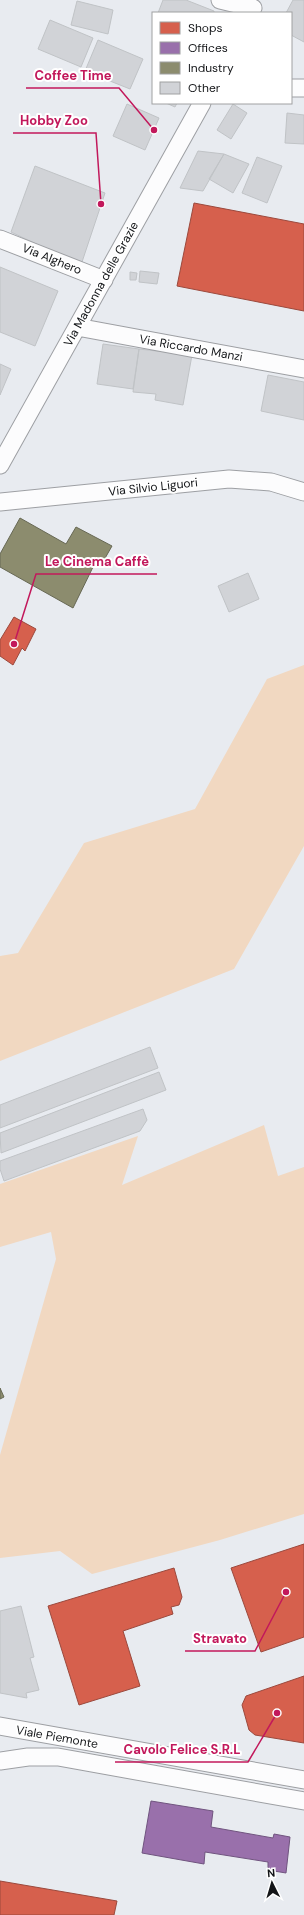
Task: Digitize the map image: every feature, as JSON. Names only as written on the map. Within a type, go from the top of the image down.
[{"type":"street","points":[[220,0],[254,7]]},
{"type":"street","points":[[292,88],[304,88]]},
{"type":"street","name":"Via Madonna delle Grazie","points":[[0,465],[201,104]]},
{"type":"street","name":"Via Alghero","points":[[0,239],[104,280]]},
{"type":"street","name":"Via Riccardo Manzi","points":[[77,327],[304,369]]},
{"type":"street","name":"Via Silvio Liguori","points":[[0,502],[229,479],[272,482],[304,492]]},
{"type":"street","name":"Viale Piemonte","points":[[0,1726],[304,1780]]},
{"type":"street","name":"Viale Piemonte","points":[[0,1761],[28,1757],[58,1757],[304,1801]]},
{"type":"shaded area","points":[[304,665],[304,846],[234,969],[0,1061],[0,956],[18,953],[84,843],[195,809],[267,679]]},
{"type":"shaded area","points":[[264,1125],[278,1176],[304,1167],[304,1514],[220,1540],[92,1574],[60,1551],[0,1558],[0,1455],[56,1259],[51,1232],[0,1247],[0,1184],[138,1136],[122,1185]]},
{"type":"building: Shops","points":[[194,203],[304,224],[304,311],[177,286]]},
{"type":"building: Shops","points":[[14,617],[36,629],[25,651],[22,648],[13,665],[0,656],[0,640]]},
{"type":"building: Shops","points":[[304,1544],[304,1637],[261,1652],[231,1568]]},
{"type":"building: Shops","points":[[174,1568],[182,1597],[179,1605],[171,1607],[173,1614],[123,1631],[140,1686],[79,1705],[48,1606]]},
{"type":"building: Shops","points":[[304,1676],[304,1743],[255,1735],[249,1730],[242,1705],[246,1696]]},
{"type":"building: Shops","points":[[0,1881],[117,1901],[114,1915],[0,1915]]},
{"type":"building: Offices","points":[[151,1801],[213,1811],[211,1827],[273,1838],[274,1834],[290,1837],[286,1873],[268,1870],[268,1862],[205,1852],[204,1864],[142,1853]]},
{"type":"building: Industry","points":[[20,518],[66,544],[76,527],[112,546],[100,567],[94,565],[73,608],[0,567],[0,554]]},
{"type":"building: Industry","points":[[0,1388],[4,1397],[0,1399]]},
{"type":"building: Other","points":[[163,0],[186,0],[214,11],[214,12],[158,12]]},
{"type":"building: Other","points":[[293,0],[304,0],[304,42],[292,36],[292,12],[287,12]]},
{"type":"building: Other","points":[[77,1],[113,10],[108,34],[71,25]]},
{"type":"building: Other","points":[[50,20],[93,38],[81,67],[38,49]]},
{"type":"building: Other","points":[[98,40],[143,59],[130,89],[85,71]]},
{"type":"building: Other","points":[[127,104],[159,118],[145,150],[113,136]]},
{"type":"building: Other","points":[[168,104],[176,104],[175,107]]},
{"type":"building: Other","points":[[233,104],[247,113],[231,139],[217,130]]},
{"type":"building: Other","points":[[287,113],[304,115],[304,144],[285,143]]},
{"type":"building: Other","points":[[198,151],[224,154],[203,191],[180,188]]},
{"type":"building: Other","points":[[224,154],[249,164],[233,193],[209,179]]},
{"type":"building: Other","points":[[257,157],[282,166],[267,203],[242,193]]},
{"type":"building: Other","points":[[35,166],[105,193],[81,265],[11,232]]},
{"type":"building: Other","points":[[0,267],[58,291],[35,346],[0,332]]},
{"type":"building: Other","points":[[140,271],[159,273],[157,284],[139,282]]},
{"type":"building: Other","points":[[130,272],[137,273],[136,280],[130,280]]},
{"type":"building: Other","points":[[103,344],[139,349],[133,389],[97,384]]},
{"type":"building: Other","points":[[139,349],[192,355],[183,405],[155,400],[156,394],[133,392]]},
{"type":"building: Other","points":[[0,364],[11,369],[0,395]]},
{"type":"building: Other","points":[[268,375],[304,382],[304,420],[261,411]]},
{"type":"building: Other","points":[[248,573],[259,599],[229,612],[218,586]]},
{"type":"building: Other","points":[[150,1047],[158,1068],[0,1128],[0,1105]]},
{"type":"building: Other","points":[[159,1072],[166,1090],[1,1153],[0,1133]]},
{"type":"building: Other","points":[[143,1109],[147,1120],[140,1131],[4,1181],[0,1169],[0,1161]]},
{"type":"building: Other","points":[[21,1606],[34,1657],[30,1658],[39,1690],[26,1693],[27,1698],[0,1693],[0,1611]]},
{"type":"place","name":"Coffee Time","points":[[154,130]]},
{"type":"place","name":"Hobby Zoo","points":[[101,204]]},
{"type":"place","name":"Le Cinema Caffè","points":[[14,644]]},
{"type":"place","name":"Stravato","points":[[286,1592]]},
{"type":"place","name":"Cavolo Felice S.R.L","points":[[277,1713]]}]
